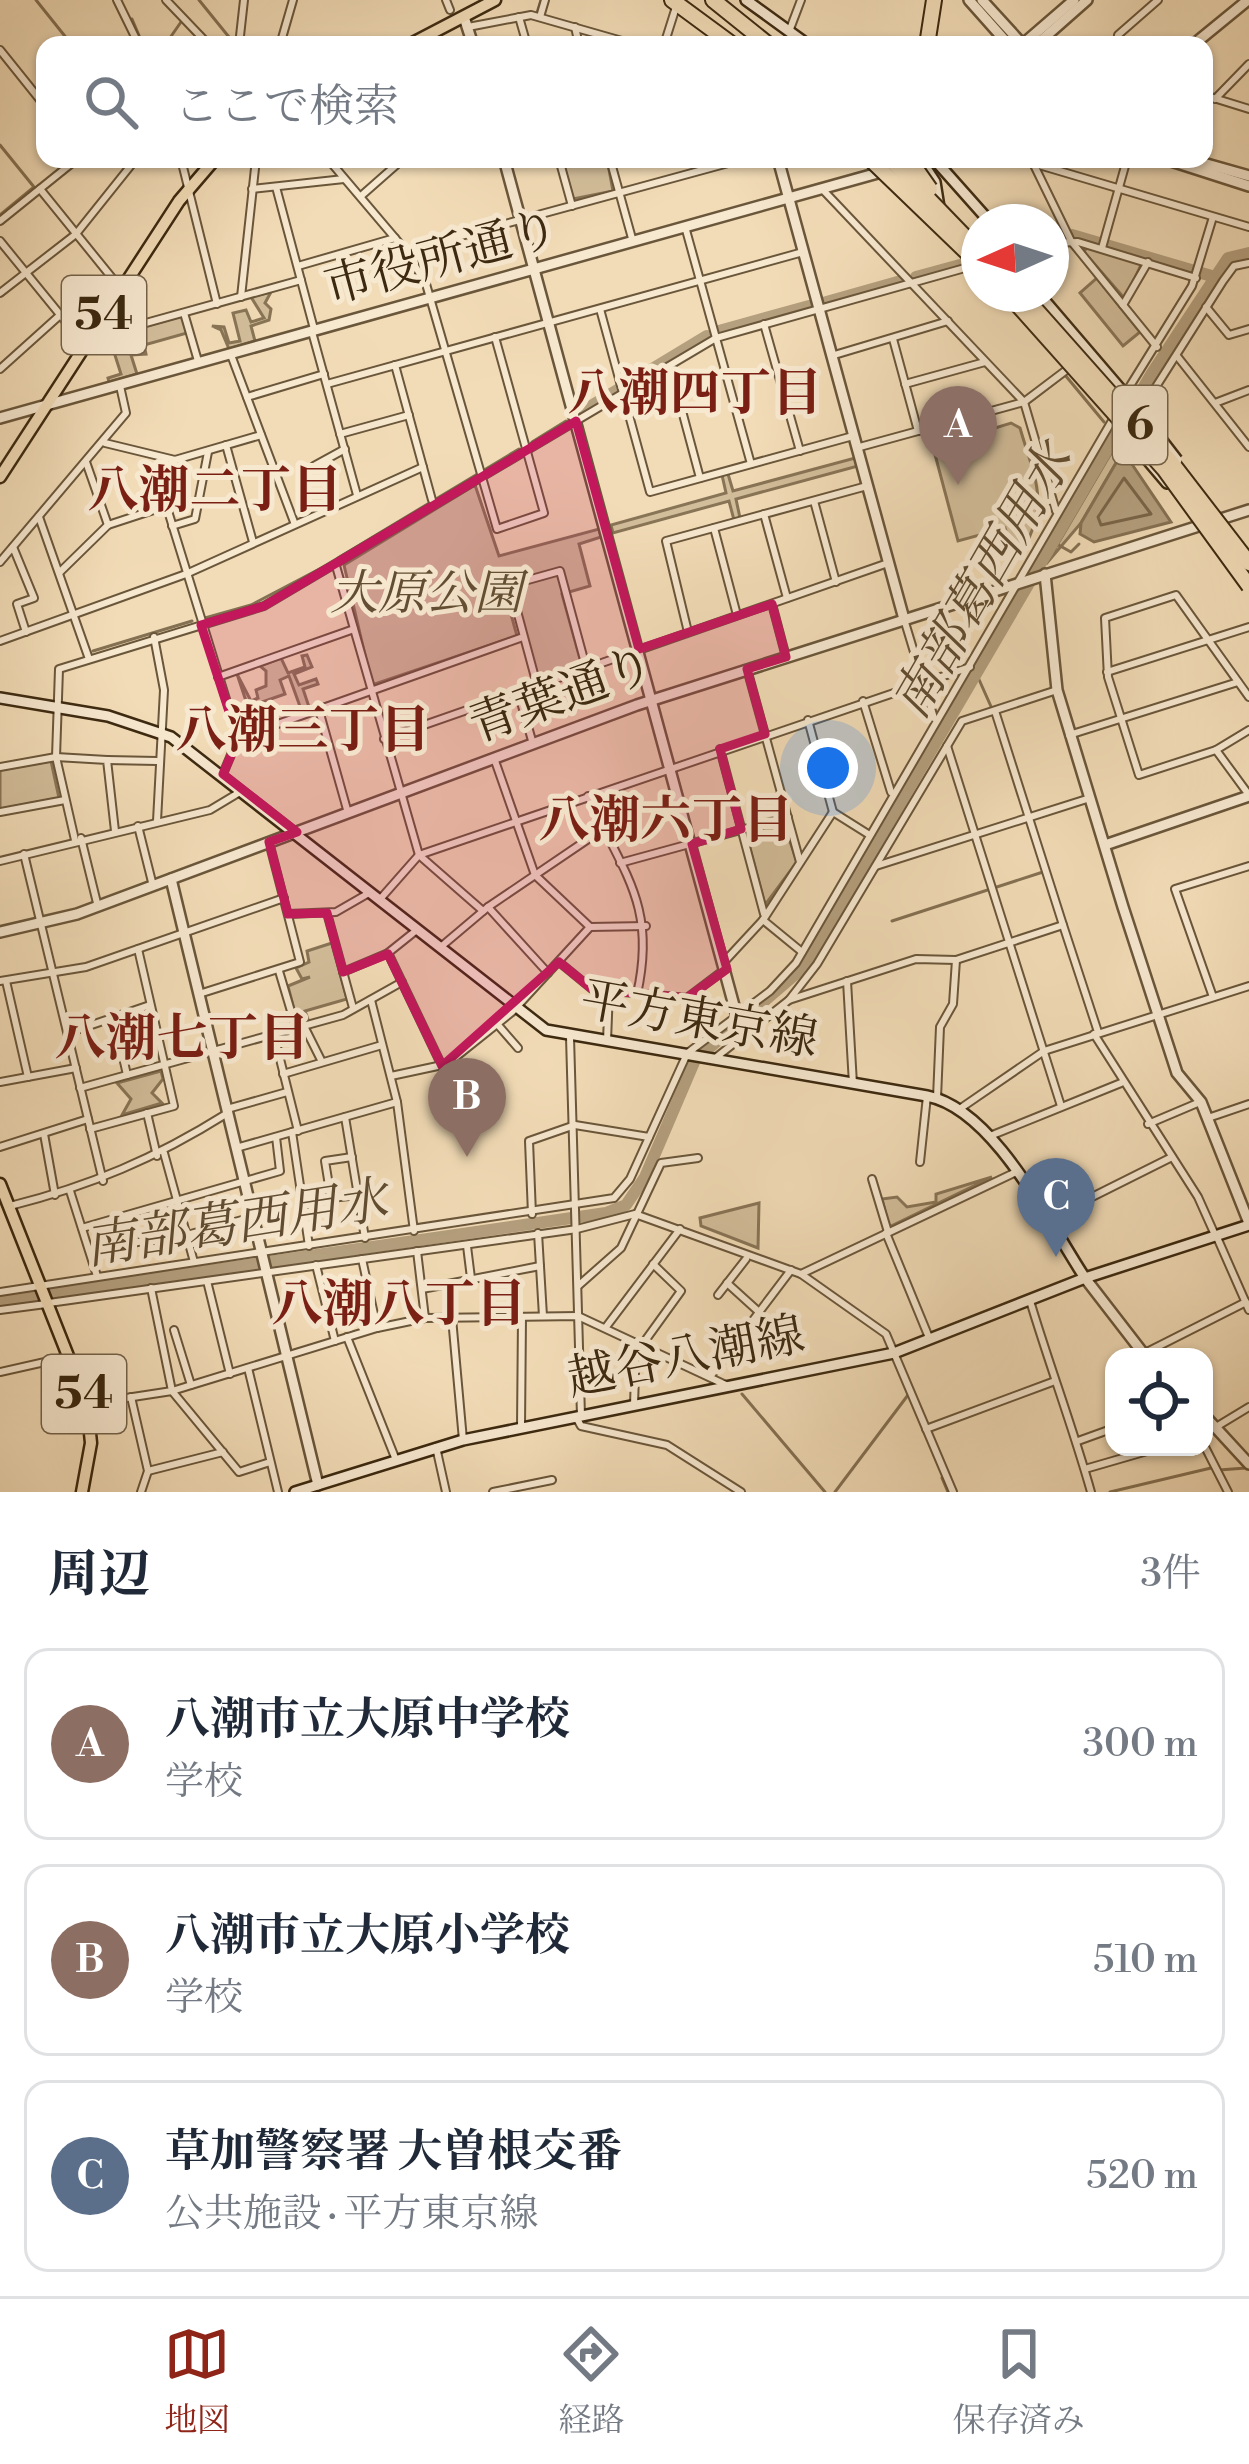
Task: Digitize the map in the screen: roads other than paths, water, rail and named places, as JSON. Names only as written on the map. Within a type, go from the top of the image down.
[{"type":"highway","points":[[926,36],[930,0]]},
{"type":"highway","points":[[674,2],[720,36]]},
{"type":"highway","points":[[719,4],[758,36]]},
{"type":"highway","points":[[719,4],[770,36]]},
{"type":"highway","points":[[879,168],[961,253]]},
{"type":"highway","points":[[903,168],[961,228]]},
{"type":"highway","points":[[916,168],[961,224]]},
{"type":"highway","name":"6","points":[[1021,312],[1124,421],[1219,538],[1249,583]]},
{"type":"highway","name":"6","points":[[1038,312],[1249,558]]},
{"type":"main road","points":[[431,36],[466,22],[495,0]]},
{"type":"main road","name":"54","points":[[0,477],[42,406],[190,185],[206,168]]},
{"type":"main road","name":"54","points":[[4,1196],[87,1404],[90,1460],[82,1492]]},
{"type":"street","points":[[117,0],[135,36]]},
{"type":"street","points":[[166,0],[200,36]]},
{"type":"street","points":[[240,36],[244,0]]},
{"type":"street","points":[[283,36],[293,0]]},
{"type":"street","points":[[446,0],[450,10]]},
{"type":"street","points":[[540,17],[545,0]]},
{"type":"street","points":[[746,0],[798,36]]},
{"type":"street","points":[[790,29],[800,0]]},
{"type":"street","points":[[969,0],[1001,36]]},
{"type":"street","points":[[982,0],[1015,36]]},
{"type":"street","points":[[1033,36],[1074,0]]},
{"type":"street","points":[[1046,36],[1087,0]]},
{"type":"street","points":[[1118,36],[1158,0]]},
{"type":"street","points":[[1204,36],[1248,0]]},
{"type":"street","points":[[666,36],[674,2]]},
{"type":"street","points":[[519,17],[524,36]]},
{"type":"street","points":[[470,36],[466,22],[519,17],[540,17],[606,36]]},
{"type":"street","points":[[575,27],[577,36]]},
{"type":"street","points":[[0,50],[36,95]]},
{"type":"street","points":[[1246,70],[1215,99],[1249,110]]},
{"type":"street","points":[[1213,166],[1249,176]]},
{"type":"street","points":[[0,221],[66,168]]},
{"type":"street","points":[[0,293],[76,234],[129,168]]},
{"type":"street","points":[[185,168],[217,304]]},
{"type":"street","points":[[241,297],[255,168]]},
{"type":"street","points":[[336,168],[406,251],[431,300],[497,529],[543,516],[495,337]]},
{"type":"street","points":[[360,196],[393,168]]},
{"type":"street","points":[[507,168],[736,1013]]},
{"type":"street","points":[[561,168],[572,206]]},
{"type":"street","points":[[613,168],[634,244]]},
{"type":"street","points":[[406,251],[703,168]]},
{"type":"street","points":[[780,168],[920,680],[935,718]]},
{"type":"street","points":[[871,168],[961,254]]},
{"type":"street","name":"市役所通り","points":[[0,418],[879,176],[886,168]]},
{"type":"street","points":[[926,168],[935,182],[942,236]]},
{"type":"street","points":[[942,168],[974,204]]},
{"type":"street","points":[[1035,168],[1071,241],[1157,347]]},
{"type":"street","points":[[1050,168],[1249,227]]},
{"type":"street","points":[[1102,248],[1125,168]]},
{"type":"street","points":[[1193,168],[1249,186]]},
{"type":"street","points":[[252,189],[345,179]]},
{"type":"street","points":[[276,188],[357,495]]},
{"type":"street","points":[[40,189],[121,290]]},
{"type":"street","points":[[824,191],[1024,402],[1057,514]]},
{"type":"street","points":[[1125,394],[1197,274],[1213,217]]},
{"type":"street","points":[[686,230],[751,464]]},
{"type":"street","points":[[298,266],[395,238]]},
{"type":"street","points":[[0,241],[84,344]]},
{"type":"street","points":[[1071,241],[1197,274]]},
{"type":"street","points":[[327,384],[803,252]]},
{"type":"street","points":[[1123,305],[1148,262]]},
{"type":"street","points":[[1140,412],[1234,266],[1249,263]]},
{"type":"street","points":[[98,907],[56,757],[59,669],[264,606],[716,338],[961,270]]},
{"type":"street","points":[[92,332],[99,336],[301,280]]},
{"type":"street","points":[[1206,307],[1229,335],[1249,328]]},
{"type":"street","points":[[600,309],[650,492],[800,451],[918,431],[1024,402],[1069,367]]},
{"type":"street","points":[[1020,312],[1249,583]]},
{"type":"street","points":[[1054,312],[1140,412],[1249,558]]},
{"type":"street","points":[[184,313],[198,364]]},
{"type":"street","points":[[0,369],[59,316]]},
{"type":"street","points":[[831,356],[948,321]]},
{"type":"street","points":[[764,324],[800,451]]},
{"type":"street","points":[[893,339],[918,431]]},
{"type":"street","points":[[230,355],[294,522]]},
{"type":"street","points":[[1177,356],[1249,447]]},
{"type":"street","points":[[905,384],[985,362]]},
{"type":"street","points":[[395,365],[432,500]]},
{"type":"street","points":[[670,365],[700,478]]},
{"type":"street","points":[[246,397],[324,374]]},
{"type":"street","points":[[0,562],[126,413],[120,386]]},
{"type":"street","points":[[1215,403],[1249,390]]},
{"type":"street","points":[[340,434],[409,415]]},
{"type":"street","points":[[0,1292],[576,1209],[621,1194],[687,1055],[783,980],[802,952],[1112,419]]},
{"type":"street","points":[[105,443],[175,460],[261,435]]},
{"type":"street","points":[[226,445],[253,542]]},
{"type":"street","points":[[314,466],[345,449]]},
{"type":"street","points":[[172,526],[195,519],[208,450]]},
{"type":"street","points":[[175,460],[166,506],[238,738],[223,774]]},
{"type":"street","points":[[86,462],[108,524]]},
{"type":"street","points":[[0,641],[186,574],[423,467]]},
{"type":"street","points":[[688,632],[664,544],[867,486]]},
{"type":"street","points":[[814,501],[836,582]]},
{"type":"street","points":[[60,572],[108,524],[166,506]]},
{"type":"street","name":"青葉通り","points":[[0,932],[98,907],[653,700],[1249,510]]},
{"type":"street","points":[[764,514],[787,598]]},
{"type":"street","points":[[39,518],[89,659]]},
{"type":"street","points":[[714,528],[737,615]]},
{"type":"street","points":[[13,547],[34,598],[17,604],[26,632]]},
{"type":"street","points":[[384,740],[888,563]]},
{"type":"street","points":[[337,566],[419,856],[486,909],[548,973]]},
{"type":"street","points":[[537,685],[510,585],[560,571],[586,668]]},
{"type":"street","points":[[1046,574],[1057,690],[1070,735],[1177,1073],[1201,1102],[1249,1224],[1085,1278]]},
{"type":"street","points":[[1249,697],[1176,595],[1105,618],[1107,672],[1138,775],[1216,750],[1249,730]]},
{"type":"street","points":[[772,604],[786,657]]},
{"type":"street","points":[[1107,672],[1249,627]]},
{"type":"street","points":[[218,677],[354,629]]},
{"type":"street","points":[[238,738],[524,637]]},
{"type":"street","points":[[154,638],[164,685],[157,821]]},
{"type":"street","points":[[288,914],[327,913],[377,894],[419,856],[920,680],[970,667]]},
{"type":"street","points":[[747,670],[800,862]]},
{"type":"street","points":[[1070,735],[1238,682]]},
{"type":"street","points":[[710,1059],[789,1000],[817,964],[962,721],[1057,690]]},
{"type":"street","points":[[518,692],[533,743]]},
{"type":"street","name":"平方東京線","points":[[0,698],[57,706],[162,732],[421,927],[546,1030],[932,1097],[961,1108],[990,1136],[1138,1348]]},
{"type":"street","points":[[863,701],[891,792]]},
{"type":"street","points":[[319,710],[348,813]]},
{"type":"street","points":[[994,710],[1096,1033],[1121,1083],[1172,1157],[1216,1236],[1247,1306],[1160,1348]]},
{"type":"street","points":[[808,720],[833,812],[868,834]]},
{"type":"street","points":[[947,746],[1061,1106]]},
{"type":"street","points":[[720,749],[764,918],[802,952]]},
{"type":"street","points":[[1105,845],[1249,795],[1216,750]]},
{"type":"street","points":[[0,767],[56,757],[158,761]]},
{"type":"street","points":[[494,758],[535,875],[590,927],[646,926]]},
{"type":"street","points":[[107,760],[115,831]]},
{"type":"street","points":[[0,861],[210,810],[243,789]]},
{"type":"street","points":[[588,796],[646,926],[638,994]]},
{"type":"street","points":[[874,867],[1090,799]]},
{"type":"street","points":[[0,812],[65,800]]},
{"type":"street","points":[[559,962],[592,989],[687,998],[726,965],[764,918],[833,812]]},
{"type":"street","points":[[620,863],[788,817]]},
{"type":"street","points":[[138,826],[153,886]]},
{"type":"street","points":[[443,945],[486,909],[603,829]]},
{"type":"street","points":[[200,994],[300,962],[269,842]]},
{"type":"street","points":[[24,854],[103,1181]]},
{"type":"street","points":[[1213,997],[1175,889],[1249,866]]},
{"type":"street","points":[[172,879],[318,1485]]},
{"type":"street","points":[[28,1077],[3,981],[54,974],[284,898]]},
{"type":"street","points":[[327,913],[353,1009]]},
{"type":"street","points":[[789,1000],[916,959],[956,960],[1063,925]]},
{"type":"street","points":[[343,972],[388,953],[421,927]]},
{"type":"street","points":[[391,1076],[442,1066],[516,1008],[590,927]]},
{"type":"street","points":[[0,1146],[174,1106],[138,949]]},
{"type":"street","points":[[388,953],[442,1066]]},
{"type":"street","points":[[920,1162],[940,1027],[953,1004],[956,960]]},
{"type":"street","points":[[279,971],[300,1027],[322,1062]]},
{"type":"street","points":[[847,981],[854,1084]]},
{"type":"street","points":[[80,1088],[300,1027],[353,1009],[402,982]]},
{"type":"street","points":[[961,1108],[1044,1051],[1249,986]]},
{"type":"street","points":[[607,1043],[609,991]]},
{"type":"street","points":[[370,1000],[398,1102],[414,1231]]},
{"type":"street","points":[[67,1033],[150,1006]]},
{"type":"street","points":[[114,1017],[127,1075]]},
{"type":"street","points":[[498,1024],[518,1048]]},
{"type":"street","points":[[274,1035],[295,1131],[309,1246]]},
{"type":"street","points":[[570,1037],[581,1426],[626,1432],[677,1450],[741,1492]]},
{"type":"street","points":[[284,1074],[382,1045]]},
{"type":"street","points":[[0,1082],[76,1067]]},
{"type":"street","points":[[990,1136],[1121,1083]]},
{"type":"street","points":[[4,1196],[55,1195],[103,1181],[161,1155],[228,1111],[288,1092]]},
{"type":"street","points":[[236,1148],[398,1102]]},
{"type":"street","points":[[1148,1124],[1201,1102]]},
{"type":"street","points":[[1208,1118],[1249,1104]]},
{"type":"street","points":[[147,1113],[194,1262]]},
{"type":"street","points":[[345,1117],[365,1238]]},
{"type":"street","points":[[532,1214],[529,1141],[575,1125],[649,1137]]},
{"type":"street","points":[[44,1134],[55,1195]]},
{"type":"street","points":[[82,1228],[280,1171],[276,1137]]},
{"type":"street","points":[[352,1157],[326,1161],[331,1198],[358,1195]]},
{"type":"street","points":[[1046,1220],[1172,1157]]},
{"type":"street","points":[[578,1286],[615,1258],[661,1163],[698,1158]]},
{"type":"street","points":[[1025,1188],[1052,1172]]},
{"type":"street","points":[[801,1274],[1015,1173]]},
{"type":"street","points":[[871,1180],[930,1341]]},
{"type":"street","points":[[70,1191],[97,1276]]},
{"type":"street","points":[[0,1310],[466,1244],[634,1214],[792,1268],[886,1334],[953,1492]]},
{"type":"street","points":[[89,1249],[187,1235],[253,1217]]},
{"type":"street","points":[[605,1328],[680,1229]]},
{"type":"street","points":[[538,1233],[543,1316]]},
{"type":"street","points":[[466,1244],[471,1278]]},
{"type":"street","points":[[417,1251],[425,1318]]},
{"type":"street","points":[[362,1259],[377,1328]]},
{"type":"street","points":[[718,1295],[746,1259]]},
{"type":"street","points":[[634,1406],[639,1344],[681,1292],[653,1264]]},
{"type":"street","points":[[316,1265],[334,1341]]},
{"type":"street","points":[[422,1289],[540,1266]]},
{"type":"street","points":[[710,1377],[792,1268]]},
{"type":"street","name":"越谷八潮線","points":[[295,1492],[463,1440],[894,1353],[1031,1304],[1085,1278]]},
{"type":"street","points":[[208,1281],[230,1373]]},
{"type":"street","points":[[727,1283],[759,1312]]},
{"type":"street","points":[[151,1288],[172,1391],[239,1472],[270,1462]]},
{"type":"street","points":[[1031,1304],[1091,1492]]},
{"type":"street","points":[[87,1404],[172,1391],[377,1328],[425,1318],[578,1316],[729,1387]]},
{"type":"street","points":[[521,1317],[521,1428]]},
{"type":"street","points":[[452,1318],[463,1440]]},
{"type":"street","points":[[174,1330],[191,1385]]},
{"type":"street","points":[[347,1337],[395,1460]]},
{"type":"street","points":[[0,1372],[70,1356]]},
{"type":"street","points":[[248,1368],[278,1492]]},
{"type":"street","points":[[926,1429],[1055,1381]]},
{"type":"street","points":[[131,1396],[148,1471],[141,1492]]},
{"type":"street","points":[[1216,1427],[1249,1407]]},
{"type":"street","points":[[1213,1424],[1249,1464]]},
{"type":"street","points":[[1078,1442],[1105,1431]]},
{"type":"street","points":[[436,1448],[446,1492]]},
{"type":"street","points":[[148,1471],[223,1452]]},
{"type":"street","points":[[1085,1469],[1130,1456]]},
{"type":"street","points":[[1210,1456],[1228,1492]]},
{"type":"street","points":[[493,1492],[552,1480]]},
{"type":"water","points":[[1123,451],[1171,522],[1094,542],[1080,534],[1081,523]]},
{"type":"waterway","points":[[36,0],[65,36]]},
{"type":"waterway","points":[[199,0],[228,36]]},
{"type":"waterway","points":[[537,13],[541,0]]},
{"type":"waterway","points":[[132,19],[139,36]]},
{"type":"waterway","points":[[171,36],[181,22]]},
{"type":"waterway","points":[[0,145],[34,187],[0,215]]},
{"type":"waterway","points":[[1072,235],[1215,277]]},
{"type":"waterway","name":"南部葛西用水","points":[[0,1301],[606,1213],[626,1205],[645,1177],[695,1060],[805,966],[1152,373],[1228,258],[1249,253]]},
{"type":"waterway","points":[[916,277],[960,265]]},
{"type":"waterway","points":[[823,303],[901,281]]},
{"type":"waterway","points":[[719,331],[809,306]]},
{"type":"waterway","points":[[583,411],[707,336]]},
{"type":"waterway","points":[[1030,402],[1065,375],[1104,422]]},
{"type":"waterway","points":[[532,442],[566,421]]},
{"type":"waterway","name":"南部葛西用水","points":[[1111,430],[1115,440]]},
{"type":"waterway","points":[[338,558],[519,449]]},
{"type":"waterway","points":[[1055,543],[1071,552],[1079,544]]},
{"type":"waterway","points":[[205,618],[251,605],[329,564]]},
{"type":"waterway","points":[[93,651],[192,621]]},
{"type":"waterway","points":[[977,675],[993,711]]},
{"type":"waterway","points":[[892,921],[1043,872]]},
{"type":"waterway","points":[[742,1394],[825,1492]]},
{"type":"waterway","points":[[835,1492],[908,1395]]},
{"type":"waterway","points":[[1110,1492],[1211,1468]]},
{"type":"waterway","points":[[1219,1470],[1246,1468]]},
{"type":"waterway","points":[[942,1478],[948,1492]]},
{"type":"place","name":"八潮市立大原中学校","points":[[958,485]]},
{"type":"place","name":"八潮市立大原小学校","points":[[467,1157]]},
{"type":"place","name":"草加警察署 大曽根交番","points":[[1056,1257]]},
{"type":"district","name":"八潮四丁目","points":[[695,395]]},
{"type":"district","name":"八潮二丁目","points":[[215,492]]},
{"type":"district","name":"八潮三丁目","points":[[303,732]]},
{"type":"district","name":"八潮六丁目","points":[[666,822]]},
{"type":"district","name":"八潮七丁目","points":[[182,1040]]},
{"type":"district","name":"八潮八丁目","points":[[399,1306]]},
{"type":"park label","name":"大原公園","points":[[426,595]]}]
